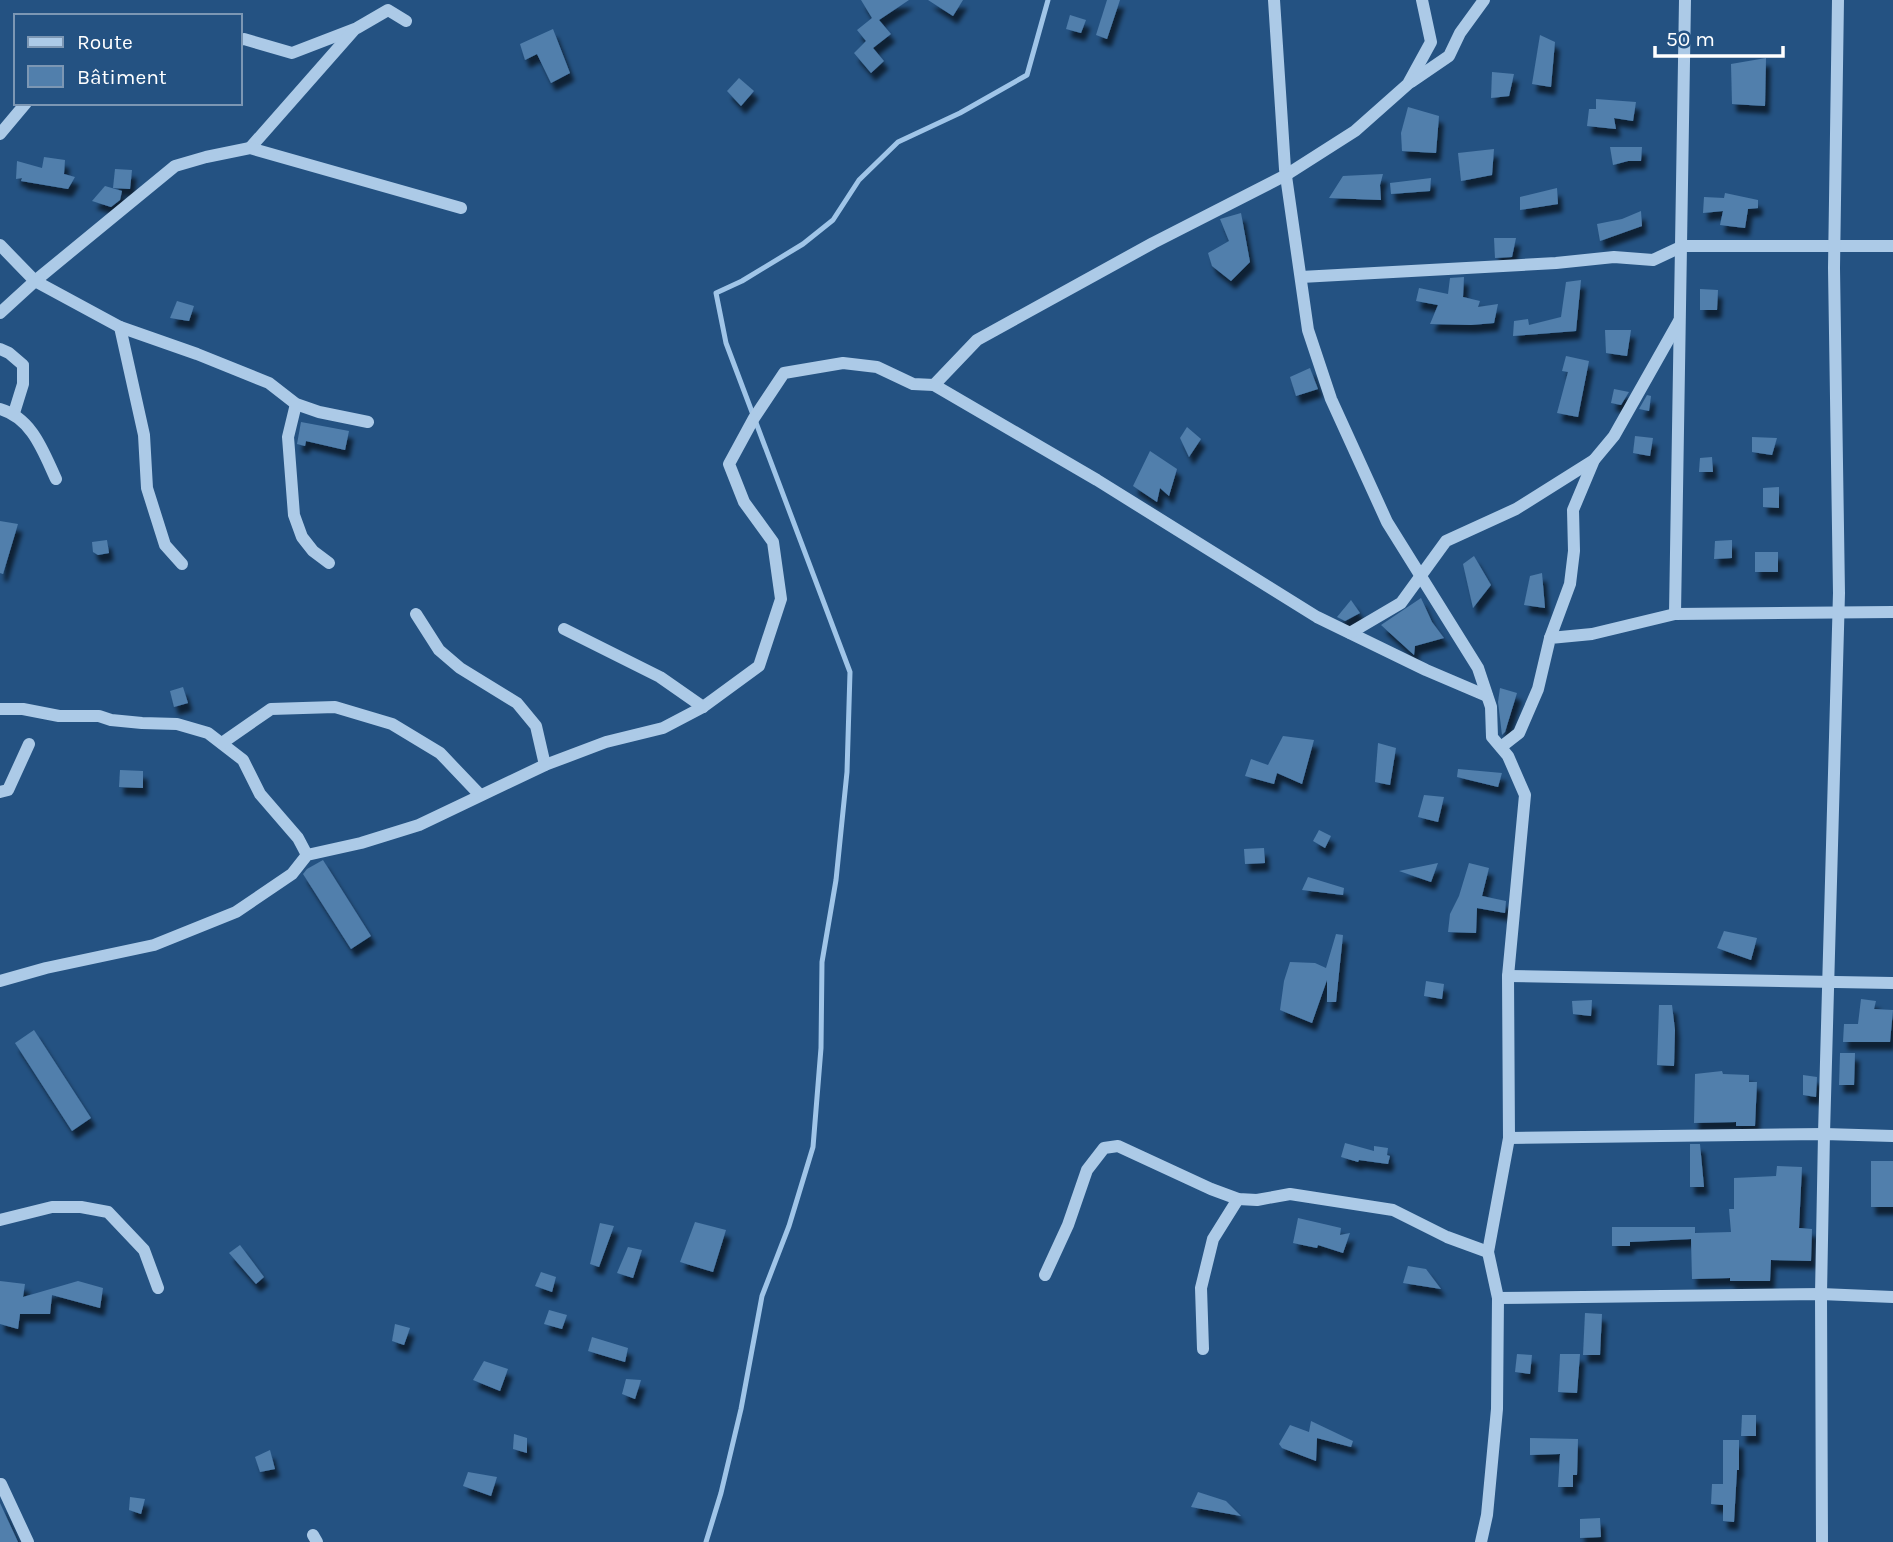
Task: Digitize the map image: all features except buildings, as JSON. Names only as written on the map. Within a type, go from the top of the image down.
[{"type":"street","points":[[1274,0],[1286,175],[1308,330],[1331,399],[1387,523],[1479,668],[1491,707],[1492,737],[1508,757],[1525,795],[1508,976],[1508,1138],[1488,1252],[1498,1298],[1497,1409],[1488,1516],[1481,1542]]},
{"type":"street","points":[[1408,84],[1430,41],[1422,0]]},
{"type":"street","points":[[934,385],[976,340],[1153,243],[1286,175],[1355,131],[1408,84],[1449,57],[1460,33],[1484,0]]},
{"type":"street","points":[[1675,614],[1685,0]]},
{"type":"street","points":[[1822,1542],[1821,1294],[1838,612],[1835,246],[1838,0]]},
{"type":"street","points":[[242,40],[292,53],[356,27],[388,10],[406,21]]},
{"type":"street","points":[[250,148],[356,27]]},
{"type":"street","points":[[0,134],[24,105]]},
{"type":"street","points":[[0,313],[175,166],[205,157],[250,148],[461,208]]},
{"type":"street","points":[[0,245],[35,281],[120,327],[269,383],[296,404],[319,412],[368,422]]},
{"type":"street","points":[[1300,277],[1556,263],[1614,257],[1654,260],[1683,246],[1893,246]]},
{"type":"street","points":[[1500,747],[1519,733],[1538,689],[1550,638],[1570,584],[1574,551],[1573,510],[1594,460],[1614,436],[1681,317]]},
{"type":"street","points":[[120,327],[145,435],[148,488],[165,545],[182,564]]},
{"type":"street","points":[[0,349],[23,365],[23,384],[14,413]]},
{"type":"street","points":[[0,981],[46,968],[154,945],[236,912],[292,874],[307,855],[361,843],[419,825],[545,765],[606,742],[663,729],[703,707],[759,666],[781,598],[773,542],[744,502],[729,464],[754,418],[784,373],[844,363],[877,367],[913,384],[934,385],[1097,480],[1317,617],[1426,670],[1487,696]]},
{"type":"street","points":[[296,404],[288,438],[294,515],[302,537],[313,551],[329,563]]},
{"type":"street","points":[[0,409],[14,413],[36,435],[56,479]]},
{"type":"street","points":[[1350,633],[1401,603],[1419,574],[1446,541],[1516,509],[1594,460]]},
{"type":"street","points":[[1550,638],[1592,634],[1675,614],[1893,612]]},
{"type":"street","points":[[416,614],[439,650],[460,668],[517,704],[536,726],[545,765]]},
{"type":"street","points":[[564,629],[660,677],[703,707]]},
{"type":"street","points":[[222,743],[271,709],[335,707],[392,724],[440,753],[480,795]]},
{"type":"street","points":[[0,709],[23,709],[59,716],[99,716],[142,723],[177,723],[208,733],[243,760],[260,794],[298,838],[307,855]]},
{"type":"street","points":[[0,792],[8,790],[14,782],[29,744]]},
{"type":"street","points":[[1508,976],[1893,983]]},
{"type":"street","points":[[1508,1138],[1824,1134],[1893,1136]]},
{"type":"street","points":[[1045,1275],[1069,1225],[1087,1170],[1104,1148],[1118,1146],[1210,1189],[1238,1199],[1257,1200],[1290,1194],[1393,1210],[1447,1237],[1488,1252]]},
{"type":"street","points":[[1203,1349],[1201,1288],[1213,1239],[1238,1199]]},
{"type":"street","points":[[0,1220],[52,1207],[81,1207],[108,1212],[144,1250],[158,1288]]},
{"type":"street","points":[[1498,1298],[1821,1294],[1893,1297]]},
{"type":"street","points":[[1,1484],[28,1542]]},
{"type":"waterway","points":[[706,1542],[741,1409],[762,1296],[789,1226],[813,1147],[821,1048],[822,962],[836,880],[847,772],[850,672],[726,343],[716,293],[742,281],[803,244],[833,220],[859,180],[898,142],[960,113],[1027,75],[1048,0]]}]
